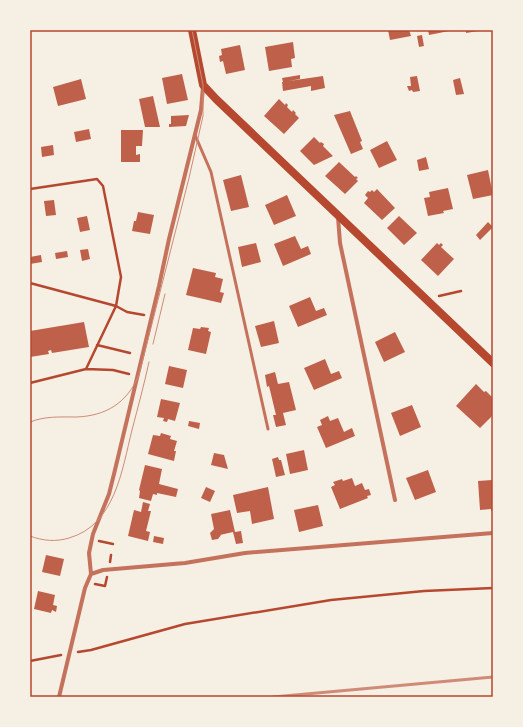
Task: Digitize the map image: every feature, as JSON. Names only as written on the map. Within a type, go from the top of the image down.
[{"type":"main road","points":[[192,30],[203,85],[493,363]]},
{"type":"street","points":[[91,574],[89,553],[93,534],[112,485],[169,240],[202,107],[203,85]]},
{"type":"street","points":[[338,215],[340,243],[395,500]]},
{"type":"street","points":[[59,697],[87,580],[91,574],[103,570],[190,562],[245,553],[493,533]]},
{"type":"lane","points":[[195,135],[211,172],[268,429]]},
{"type":"path","points":[[30,189],[97,179],[103,186],[121,277],[116,306],[86,368]]},
{"type":"path","points":[[30,283],[116,306],[127,312],[152,317]]},
{"type":"path","points":[[439,296],[461,291]]},
{"type":"path","points":[[97,345],[130,353]]},
{"type":"path","points":[[30,383],[86,368],[114,370],[138,376]]},
{"type":"path","points":[[30,661],[91,650],[185,624],[331,600],[424,591],[493,588]]},
{"type":"building","points":[[388,30],[409,30],[411,36],[390,40]]},
{"type":"building","points":[[428,30],[449,30],[449,31],[429,35]]},
{"type":"building","points":[[466,30],[478,30],[478,31],[466,33]]},
{"type":"building","points":[[422,35],[424,46],[419,47],[417,36]]},
{"type":"building","points":[[293,42],[295,58],[291,59],[292,67],[269,71],[265,47]]},
{"type":"building","points":[[240,45],[245,70],[226,74],[223,61],[220,62],[219,56],[222,55],[221,49]]},
{"type":"building","points":[[182,74],[188,100],[167,104],[162,78]]},
{"type":"building","points":[[300,75],[300,79],[283,82],[282,78]]},
{"type":"building","points":[[323,76],[325,88],[311,91],[311,86],[283,91],[282,82]]},
{"type":"building","points":[[417,76],[420,91],[409,91],[407,86],[411,86],[410,77]]},
{"type":"building","points":[[460,78],[464,94],[456,95],[453,80]]},
{"type":"building","points":[[81,79],[86,99],[58,106],[53,87]]},
{"type":"building","points":[[153,96],[160,127],[145,127],[139,99]]},
{"type":"building","points":[[279,99],[285,105],[286,103],[288,105],[287,107],[292,112],[293,110],[299,118],[284,134],[264,116]]},
{"type":"building","points":[[350,111],[362,141],[360,142],[363,149],[351,154],[334,115]]},
{"type":"building","points":[[189,115],[186,126],[169,127],[169,124],[171,124],[171,116]]},
{"type":"building","points":[[89,129],[91,139],[76,142],[74,132]]},
{"type":"building","points":[[121,130],[143,130],[142,146],[136,146],[136,155],[140,154],[140,162],[121,162]]},
{"type":"building","points":[[314,137],[320,143],[321,142],[324,144],[323,146],[333,156],[314,165],[300,151]]},
{"type":"building","points":[[387,141],[397,160],[379,168],[370,150]]},
{"type":"building","points":[[53,145],[54,155],[42,157],[41,147]]},
{"type":"building","points":[[426,157],[429,169],[419,171],[417,160]]},
{"type":"building","points":[[339,162],[358,178],[356,179],[358,181],[345,194],[325,176]]},
{"type":"building","points":[[488,170],[493,195],[473,199],[467,175]]},
{"type":"building","points":[[241,175],[249,207],[231,211],[223,180]]},
{"type":"building","points":[[448,188],[453,209],[443,211],[444,213],[428,216],[424,198],[430,197],[429,192]]},
{"type":"building","points":[[377,189],[395,208],[382,220],[364,203],[368,198],[365,195],[368,191],[370,192],[372,190],[374,192]]},
{"type":"building","points":[[287,195],[296,216],[274,225],[265,205]]},
{"type":"building","points":[[54,200],[56,215],[46,216],[44,201]]},
{"type":"building","points":[[138,212],[154,215],[150,234],[132,231]]},
{"type":"building","points":[[87,216],[90,230],[80,232],[77,218]]},
{"type":"building","points":[[399,216],[417,233],[404,245],[387,228]]},
{"type":"building","points":[[488,222],[493,227],[480,240],[476,235]]},
{"type":"building","points":[[295,236],[301,249],[308,246],[311,254],[283,266],[274,244]]},
{"type":"building","points":[[256,243],[261,262],[242,267],[238,247]]},
{"type":"building","points":[[437,243],[439,245],[441,243],[443,245],[441,247],[454,259],[438,276],[421,260]]},
{"type":"building","points":[[88,249],[90,259],[82,261],[80,250]]},
{"type":"building","points":[[67,251],[68,257],[56,259],[55,253]]},
{"type":"building","points":[[41,255],[42,262],[30,264],[30,257]]},
{"type":"building","points":[[193,268],[216,273],[215,277],[223,279],[220,292],[224,293],[221,303],[186,295]]},
{"type":"building","points":[[310,297],[316,311],[324,308],[327,315],[298,327],[289,306]]},
{"type":"building","points":[[274,321],[279,343],[261,347],[255,326]]},
{"type":"building","points":[[84,322],[89,347],[52,353],[51,350],[48,351],[49,354],[30,357],[30,331]]},
{"type":"building","points":[[201,327],[209,328],[208,331],[211,332],[206,354],[188,350],[193,328],[200,329]]},
{"type":"building","points":[[395,332],[405,352],[384,362],[375,342]]},
{"type":"building","points":[[325,359],[331,374],[339,371],[342,378],[314,390],[304,368]]},
{"type":"building","points":[[169,366],[187,370],[183,388],[165,384]]},
{"type":"building","points":[[275,372],[278,384],[289,382],[296,410],[283,413],[286,425],[276,427],[273,415],[276,415],[269,386],[267,387],[265,375]]},
{"type":"building","points":[[476,384],[493,398],[493,415],[480,428],[456,406]]},
{"type":"building","points":[[161,399],[180,403],[175,421],[168,419],[167,422],[163,421],[164,418],[157,417]]},
{"type":"building","points":[[412,405],[421,427],[400,436],[391,413]]},
{"type":"building","points":[[328,416],[330,421],[338,418],[344,432],[352,428],[355,436],[326,448],[317,427],[322,425],[320,420]]},
{"type":"building","points":[[189,421],[200,423],[199,429],[188,426]]},
{"type":"building","points":[[161,433],[171,436],[170,439],[177,441],[174,451],[176,451],[174,461],[148,454],[153,435],[160,436]]},
{"type":"building","points":[[304,450],[308,470],[290,474],[286,454]]},
{"type":"building","points":[[214,453],[224,455],[228,469],[211,465]]},
{"type":"building","points":[[278,457],[279,460],[281,460],[285,475],[276,477],[272,459]]},
{"type":"building","points":[[145,465],[162,469],[159,484],[178,489],[176,497],[157,493],[157,495],[153,494],[151,501],[139,498],[139,490]]},
{"type":"building","points":[[428,470],[436,492],[415,500],[406,478]]},
{"type":"building","points":[[352,478],[355,486],[362,483],[365,490],[369,489],[371,495],[367,496],[368,498],[340,509],[331,487],[335,485],[333,482]]},
{"type":"building","points":[[492,480],[493,511],[491,511],[491,509],[480,510],[478,481]]},
{"type":"building","points":[[206,487],[215,491],[210,502],[201,498]]},
{"type":"building","points":[[268,487],[274,519],[252,524],[250,511],[237,513],[233,495]]},
{"type":"building","points":[[143,502],[150,504],[148,511],[151,511],[146,531],[150,532],[148,541],[128,536],[134,510],[141,512]]},
{"type":"building","points":[[318,505],[323,526],[299,532],[294,510]]},
{"type":"building","points":[[230,510],[235,532],[241,531],[243,543],[236,544],[233,532],[220,535],[218,539],[212,540],[210,533],[214,529],[211,514]]},
{"type":"building","points":[[154,536],[164,538],[163,544],[153,542]]},
{"type":"building","points":[[46,555],[64,559],[60,576],[42,572]]},
{"type":"building","points":[[38,591],[55,595],[53,605],[57,606],[56,612],[52,610],[51,613],[34,609]]},
{"type":"tram line","points":[[30,422],[47,418],[87,416],[106,411],[122,400],[134,385],[139,375],[189,178],[203,116],[203,85],[192,30]]},
{"type":"tram line","points":[[153,344],[165,294]]},
{"type":"tram line","points":[[30,536],[50,540],[69,538],[85,531],[97,521],[107,509],[120,478],[149,362]]},
{"type":"railway","points":[[273,697],[493,677]]}]
